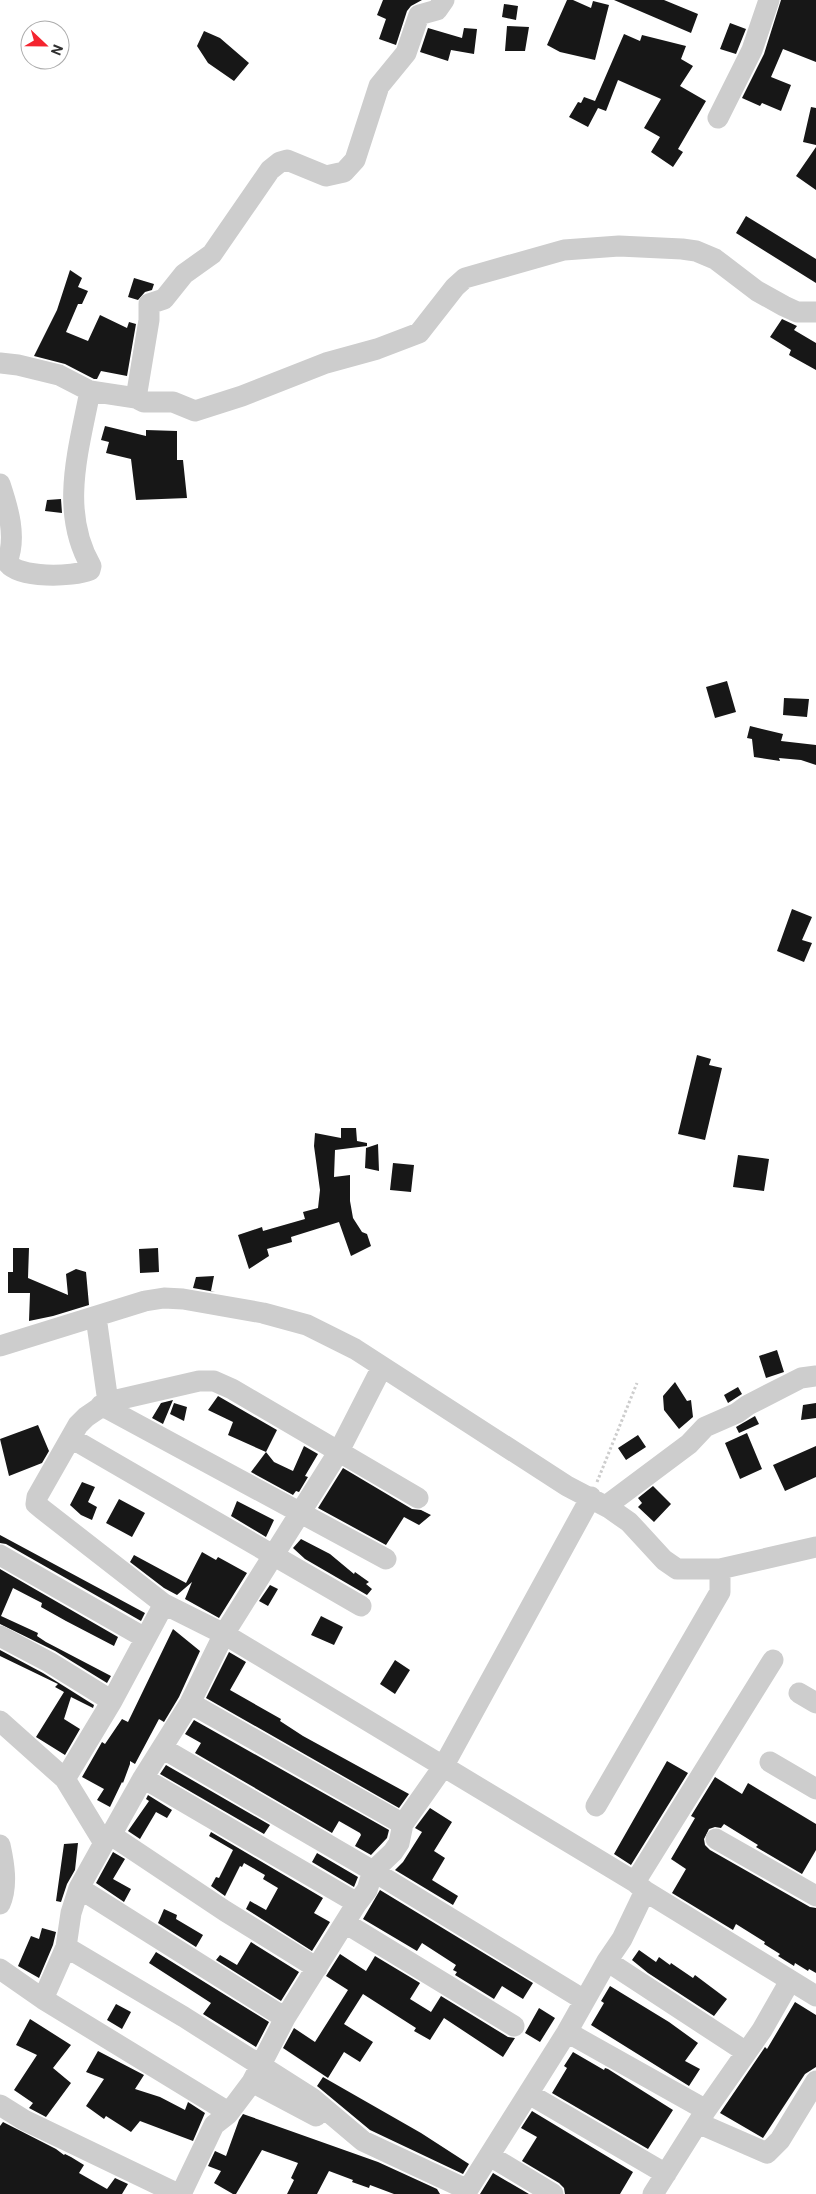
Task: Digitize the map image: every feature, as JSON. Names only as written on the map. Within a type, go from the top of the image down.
[{"type":"street","points":[[136,398],[149,320],[149,304],[164,299],[184,274],[212,254],[270,170],[280,162],[288,160],[326,176],[344,172],[355,160],[379,86],[406,53],[419,15],[437,10],[444,0]]},
{"type":"street","points":[[718,118],[752,50],[769,0]]},
{"type":"street","points":[[0,363],[18,365],[59,375],[90,391],[136,398],[144,402],[173,402],[195,411],[242,396],[326,363],[377,349],[419,333],[464,278],[564,250],[619,246],[696,251],[715,259],[757,291],[784,306],[797,312],[816,312]]},
{"type":"street","points":[[0,484],[9,513],[10,549],[7,562],[10,566],[41,575],[90,570],[91,566],[78,538],[72,491],[90,391]]},
{"type":"street","points":[[0,1346],[144,1301],[164,1298],[215,1303],[277,1316],[307,1325],[355,1349],[567,1486],[599,1502],[629,1522],[664,1560],[677,1569],[720,1569],[816,1547]]},
{"type":"street","points":[[96,1316],[104,1403]]},
{"type":"street","points":[[43,1999],[66,1947],[71,1913],[79,1888],[143,1778],[190,1703],[224,1634],[339,1450],[382,1367]]},
{"type":"street","points":[[0,2105],[24,2120],[180,2194],[214,2125],[228,2112],[256,2073],[285,2018],[367,1890],[373,1871],[393,1852],[399,1842],[403,1824],[443,1766],[599,1502],[689,1444],[705,1427],[737,1413],[748,1405],[801,1378],[816,1376]]},
{"type":"street","points":[[418,1498],[232,1388],[214,1381],[199,1381],[104,1403],[78,1426],[37,1497],[36,1504],[164,1604],[224,1634],[640,1886],[816,1996]]},
{"type":"street","points":[[104,1403],[300,1514],[386,1559]]},
{"type":"street","points":[[71,1438],[361,1606]]},
{"type":"street","points":[[0,1556],[145,1638]]},
{"type":"street","points":[[596,1806],[720,1592],[720,1569]]},
{"type":"street","points":[[65,1779],[112,1701],[164,1604]]},
{"type":"street","points":[[0,1636],[49,1662],[112,1701]]},
{"type":"street","points":[[66,1947],[256,2073],[312,2098],[363,2140],[467,2192],[567,2032],[607,1961],[622,1939],[640,1886],[773,1660]]},
{"type":"street","points":[[190,1703],[403,1824]]},
{"type":"street","points":[[0,1721],[65,1779],[108,1839],[317,1968]]},
{"type":"street","points":[[162,1748],[373,1871],[584,2000]]},
{"type":"street","points":[[770,1762],[816,1789]]},
{"type":"street","points":[[143,1778],[357,1903]]},
{"type":"street","points":[[716,1839],[816,1896]]},
{"type":"street","points":[[0,1845],[4,1861],[4,1878],[3,1897],[0,1904]]},
{"type":"street","points":[[79,1888],[285,2018]]},
{"type":"street","points":[[346,1924],[514,2026]]},
{"type":"street","points":[[607,1961],[746,2052]]},
{"type":"street","points":[[0,1969],[43,1999],[228,2112]]},
{"type":"street","points":[[654,2194],[702,2117],[762,2030],[790,1981]]},
{"type":"street","points":[[567,2032],[702,2117],[766,2153],[780,2140],[816,2081]]},
{"type":"street","points":[[529,2094],[666,2174]]},
{"type":"street","points":[[490,2156],[553,2194]]},
{"type":"path","points":[[599,1502],[637,1383]]},
{"type":"building","points":[[383,0],[422,0],[411,6],[407,11],[396,45],[379,39],[386,19],[377,15]]},
{"type":"building","points":[[567,0],[573,0],[591,8],[593,1],[609,5],[595,60],[560,52],[547,45]]},
{"type":"building","points":[[614,0],[664,0],[698,14],[691,33]]},
{"type":"building","points":[[781,0],[816,0],[816,62],[783,49],[771,77],[791,85],[781,111],[762,103],[760,106],[742,98],[764,54]]},
{"type":"building","points":[[504,4],[518,6],[516,20],[502,17]]},
{"type":"building","points":[[730,23],[746,29],[736,54],[720,49]]},
{"type":"building","points":[[507,26],[529,27],[525,51],[505,51]]},
{"type":"building","points":[[428,28],[462,38],[464,28],[477,29],[474,54],[451,50],[448,61],[420,52]]},
{"type":"building","points":[[204,31],[220,38],[249,63],[234,81],[208,63],[197,46]]},
{"type":"building","points":[[624,34],[640,41],[642,35],[686,46],[681,59],[693,66],[680,86],[706,101],[678,149],[683,152],[673,167],[651,152],[660,137],[644,128],[661,99],[618,80],[606,111],[598,108],[588,127],[569,117],[578,102],[581,103],[584,97],[595,101]]},
{"type":"building","points":[[811,107],[816,108],[816,145],[803,142]]},
{"type":"building","points":[[816,147],[816,190],[796,176]]},
{"type":"building","points":[[746,216],[816,259],[816,283],[736,233]]},
{"type":"building","points":[[70,270],[82,278],[78,287],[88,291],[82,304],[78,304],[66,332],[88,341],[100,315],[127,328],[129,322],[136,324],[127,376],[101,371],[97,379],[94,379],[65,364],[34,356],[57,310]]},
{"type":"building","points":[[134,278],[154,284],[152,290],[145,292],[138,300],[128,297]]},
{"type":"building","points":[[782,319],[797,326],[794,330],[816,343],[816,370],[789,355],[791,350],[770,337]]},
{"type":"building","points":[[105,426],[146,436],[146,430],[177,431],[177,460],[183,460],[187,498],[136,500],[131,459],[106,453],[109,442],[101,440]]},
{"type":"building","points":[[61,499],[62,513],[45,511],[47,500]]},
{"type":"building","points":[[727,681],[736,712],[715,718],[706,687]]},
{"type":"building","points":[[784,698],[809,699],[807,717],[783,715]]},
{"type":"building","points":[[750,726],[783,734],[781,741],[816,745],[816,765],[801,760],[779,758],[780,761],[754,757],[752,739],[747,738]]},
{"type":"building","points":[[792,909],[812,917],[802,940],[812,943],[804,962],[777,951]]},
{"type":"building","points":[[697,1055],[711,1059],[709,1065],[722,1068],[705,1140],[678,1134]]},
{"type":"building","points":[[341,1128],[356,1128],[357,1141],[367,1143],[367,1146],[335,1150],[334,1177],[350,1175],[350,1201],[353,1218],[362,1232],[367,1234],[371,1246],[351,1256],[339,1222],[291,1237],[292,1242],[267,1249],[269,1256],[249,1269],[238,1235],[262,1227],[263,1231],[305,1219],[303,1212],[318,1208],[320,1190],[314,1146],[315,1133],[341,1138]]},
{"type":"building","points":[[378,1144],[379,1171],[365,1168],[366,1148]]},
{"type":"building","points":[[738,1155],[769,1159],[764,1191],[733,1187]]},
{"type":"building","points":[[393,1163],[414,1165],[411,1192],[390,1190]]},
{"type":"building","points":[[13,1248],[29,1248],[28,1278],[68,1295],[66,1274],[76,1269],[86,1272],[89,1305],[29,1321],[30,1293],[8,1293],[8,1272],[13,1272]]},
{"type":"building","points":[[158,1248],[159,1272],[140,1273],[139,1249]]},
{"type":"building","points":[[214,1276],[211,1291],[215,1292],[193,1288],[196,1277]]},
{"type":"building","points":[[777,1350],[784,1372],[766,1378],[759,1356]]},
{"type":"building","points":[[675,1382],[687,1401],[691,1400],[693,1417],[679,1429],[664,1410],[663,1396]]},
{"type":"building","points":[[738,1387],[742,1394],[728,1403],[724,1395]]},
{"type":"building","points":[[218,1396],[277,1430],[266,1452],[228,1435],[233,1422],[208,1410]]},
{"type":"building","points":[[173,1400],[163,1424],[152,1418],[161,1403]]},
{"type":"building","points":[[174,1403],[187,1407],[184,1421],[170,1414]]},
{"type":"building","points":[[816,1403],[816,1418],[801,1420],[803,1405]]},
{"type":"building","points":[[755,1416],[759,1424],[739,1433],[736,1427]]},
{"type":"building","points":[[38,1425],[49,1451],[42,1463],[9,1476],[0,1439]]},
{"type":"building","points":[[747,1433],[762,1469],[740,1479],[725,1443]]},
{"type":"building","points":[[638,1435],[646,1447],[626,1460],[618,1448]]},
{"type":"building","points":[[304,1446],[318,1454],[305,1476],[308,1477],[299,1492],[296,1491],[293,1495],[251,1472],[266,1452],[274,1462],[293,1471]]},
{"type":"building","points":[[816,1446],[816,1477],[785,1491],[773,1465]]},
{"type":"building","points":[[343,1468],[412,1509],[421,1510],[431,1515],[419,1525],[404,1517],[386,1545],[318,1508]]},
{"type":"building","points":[[82,1482],[95,1487],[88,1502],[97,1507],[92,1520],[81,1515],[70,1505]]},
{"type":"building","points":[[653,1486],[671,1504],[654,1522],[638,1507],[642,1503],[638,1498]]},
{"type":"building","points":[[119,1499],[145,1513],[132,1537],[106,1523]]},
{"type":"building","points":[[237,1501],[274,1520],[266,1537],[231,1516]]},
{"type":"building","points":[[0,1535],[145,1613],[141,1621],[6,1544],[0,1543]]},
{"type":"building","points":[[301,1539],[330,1554],[354,1574],[355,1572],[369,1582],[366,1584],[372,1589],[367,1595],[305,1559],[293,1548]]},
{"type":"building","points":[[202,1552],[216,1560],[218,1557],[247,1573],[219,1618],[185,1599],[192,1582],[177,1595],[164,1588],[130,1562],[134,1555],[186,1583]]},
{"type":"building","points":[[0,1569],[118,1637],[114,1646],[41,1607],[42,1603],[13,1588],[1,1616],[38,1633],[37,1636],[46,1642],[111,1676],[107,1683],[55,1651],[0,1624]]},
{"type":"building","points":[[270,1585],[278,1589],[268,1606],[259,1601]]},
{"type":"building","points":[[321,1616],[343,1627],[334,1645],[311,1635]]},
{"type":"building","points":[[173,1629],[200,1651],[179,1697],[164,1722],[159,1719],[135,1764],[130,1761],[123,1783],[110,1807],[97,1800],[104,1789],[82,1777],[102,1742],[105,1744],[122,1719],[128,1722]]},
{"type":"building","points":[[0,1650],[43,1673],[94,1705],[93,1708],[71,1697],[64,1719],[80,1729],[65,1755],[36,1737],[64,1692],[55,1687],[58,1684],[0,1656]]},
{"type":"building","points":[[229,1652],[246,1662],[230,1690],[281,1719],[280,1721],[303,1736],[409,1794],[399,1808],[206,1698]]},
{"type":"building","points":[[395,1660],[410,1670],[395,1694],[380,1684]]},
{"type":"building","points":[[194,1720],[389,1830],[387,1838],[371,1855],[355,1846],[361,1835],[360,1833],[339,1821],[332,1833],[195,1753],[201,1743],[185,1734]]},
{"type":"building","points":[[667,1761],[688,1773],[631,1865],[614,1854]]},
{"type":"building","points":[[166,1765],[270,1825],[264,1834],[160,1774]]},
{"type":"building","points":[[715,1777],[742,1794],[748,1783],[816,1824],[816,1850],[802,1874],[756,1847],[758,1845],[724,1824],[721,1828],[709,1829],[704,1839],[705,1845],[710,1850],[810,1907],[816,1908],[816,1973],[809,1969],[808,1971],[795,1963],[794,1966],[778,1956],[780,1954],[764,1944],[765,1942],[736,1924],[733,1930],[672,1893],[686,1869],[671,1859],[695,1818],[691,1816]]},
{"type":"building","points":[[148,1795],[172,1810],[167,1818],[156,1812],[140,1839],[128,1831],[149,1801],[146,1799]]},
{"type":"building","points":[[430,1808],[452,1822],[434,1851],[445,1858],[432,1880],[458,1896],[453,1905],[395,1870],[403,1862],[422,1832],[415,1828]]},
{"type":"building","points":[[211,1832],[323,1898],[314,1913],[330,1922],[312,1951],[246,1909],[250,1901],[266,1910],[278,1888],[263,1879],[265,1875],[244,1863],[242,1867],[240,1866],[225,1896],[211,1886],[216,1877],[219,1878],[233,1850],[209,1836]]},
{"type":"building","points":[[78,1843],[75,1870],[67,1884],[61,1902],[56,1901],[64,1844]]},
{"type":"building","points":[[113,1852],[125,1859],[113,1879],[131,1889],[124,1902],[96,1883]]},
{"type":"building","points":[[317,1853],[358,1877],[354,1887],[312,1862]]},
{"type":"building","points":[[380,1890],[533,1983],[523,1999],[502,1986],[494,1999],[455,1975],[457,1972],[453,1970],[456,1965],[422,1943],[417,1951],[363,1919]]},
{"type":"building","points":[[164,1909],[177,1915],[176,1919],[203,1935],[196,1947],[158,1923]]},
{"type":"building","points":[[42,1928],[56,1932],[53,1945],[39,1978],[18,1966],[31,1936],[39,1939]]},
{"type":"building","points":[[251,1942],[299,1972],[281,2001],[216,1960],[220,1955],[237,1965]]},
{"type":"building","points":[[639,1950],[656,1962],[659,1957],[693,1978],[695,1975],[727,1999],[714,2016],[648,1973],[632,1960]]},
{"type":"building","points":[[156,1952],[269,2022],[256,2047],[203,2014],[211,2003],[149,1963]]},
{"type":"building","points":[[340,1954],[366,1971],[375,1956],[420,1983],[410,1999],[431,2012],[441,1996],[508,2037],[515,2038],[503,2057],[444,2018],[430,2040],[414,2031],[416,2028],[363,1994],[344,2024],[373,2042],[360,2062],[344,2052],[328,2078],[283,2048],[294,2028],[315,2042],[348,1990],[326,1976]]},
{"type":"building","points":[[610,1986],[669,2022],[698,2043],[685,2061],[700,2069],[689,2086],[591,2025],[604,2003],[601,2001]]},
{"type":"building","points":[[795,2002],[816,2015],[816,2067],[805,2074],[763,2138],[720,2113],[765,2047],[767,2049]]},
{"type":"building","points":[[116,2004],[131,2012],[122,2029],[107,2020]]},
{"type":"building","points":[[539,2008],[555,2018],[540,2042],[525,2033]]},
{"type":"building","points":[[30,2019],[71,2045],[53,2068],[71,2083],[46,2117],[29,2108],[33,2103],[14,2090],[37,2055],[16,2045]]},
{"type":"building","points":[[98,2051],[144,2075],[135,2089],[160,2097],[185,2110],[188,2102],[205,2113],[193,2141],[140,2121],[131,2132],[106,2116],[104,2119],[86,2106],[104,2079],[86,2072]]},
{"type":"building","points":[[573,2052],[604,2070],[605,2068],[608,2069],[673,2110],[648,2149],[552,2093],[567,2068],[564,2066]]},
{"type":"building","points":[[323,2077],[421,2133],[469,2164],[463,2174],[370,2130],[317,2086]]},
{"type":"building","points":[[532,2111],[633,2172],[620,2194],[565,2194],[564,2188],[559,2183],[522,2161],[537,2137],[521,2128]]},
{"type":"building","points":[[243,2114],[378,2162],[437,2189],[440,2194],[394,2194],[370,2185],[369,2188],[352,2182],[353,2180],[329,2171],[317,2194],[287,2194],[294,2180],[291,2178],[298,2163],[262,2150],[236,2194],[233,2194],[214,2183],[221,2171],[208,2166],[215,2151],[226,2156]]},
{"type":"building","points":[[3,2122],[84,2165],[79,2173],[107,2189],[115,2178],[128,2184],[122,2194],[0,2194],[0,2126]]},
{"type":"building","points":[[493,2173],[529,2194],[480,2194]]}]
